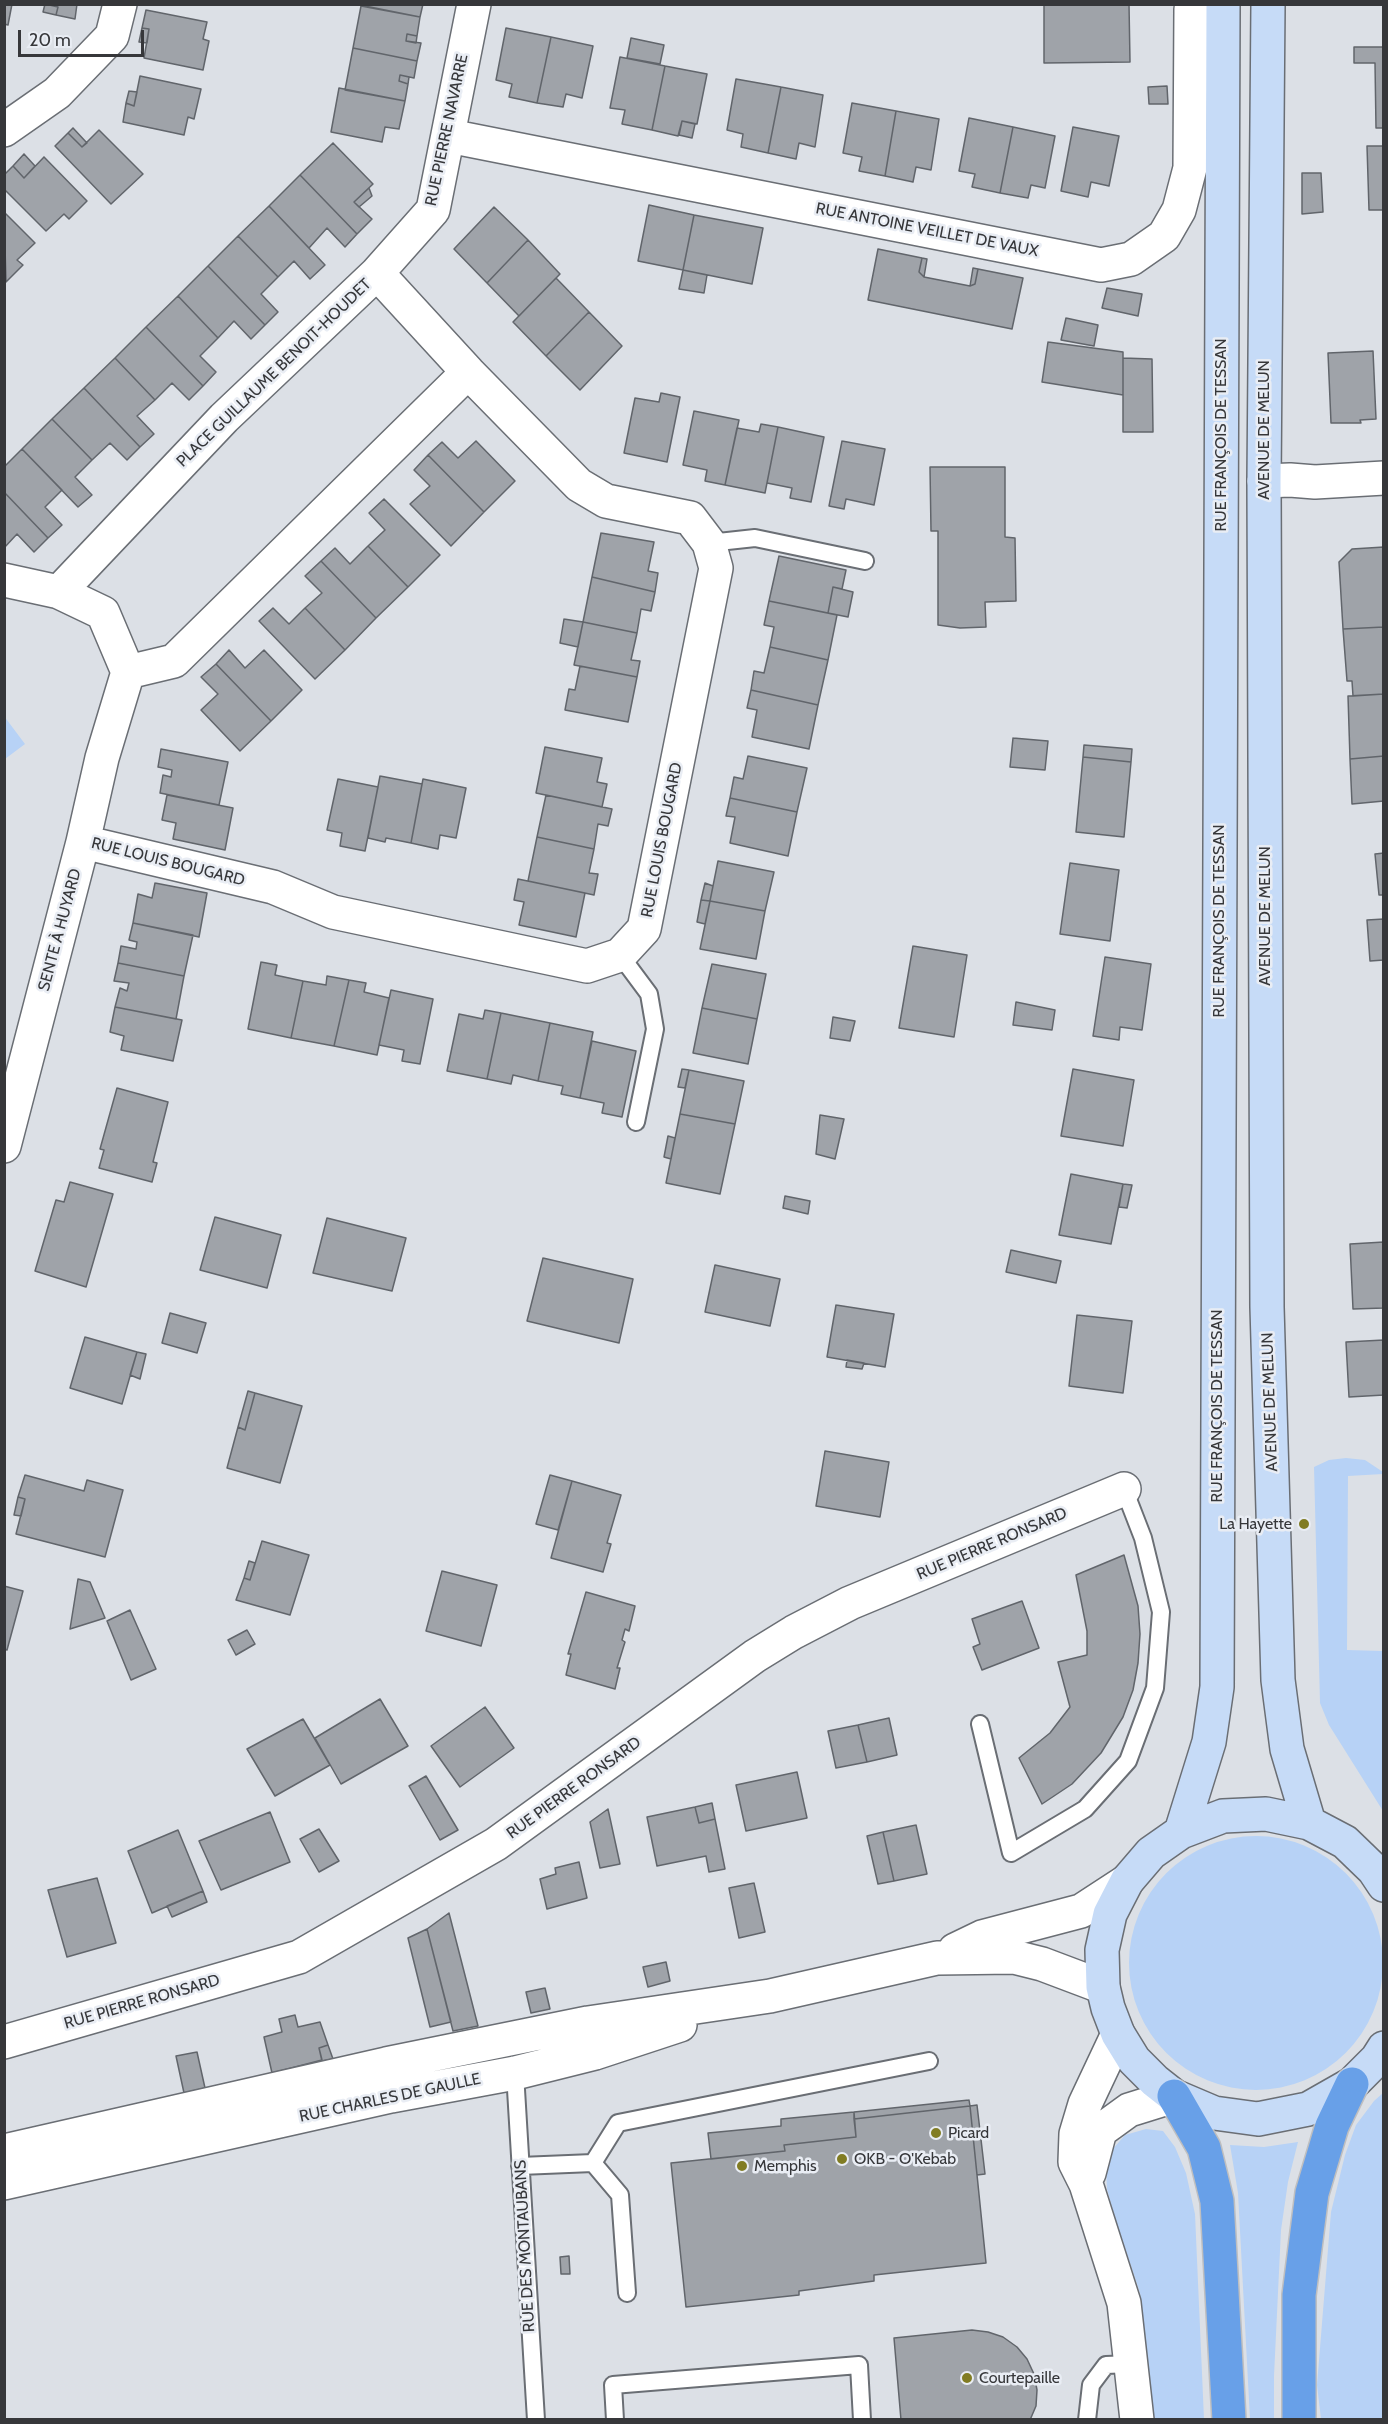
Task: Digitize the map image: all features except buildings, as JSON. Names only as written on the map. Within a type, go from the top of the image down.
[{"type":"highway","points":[[1299,2420],[1299,2295],[1312,2193],[1332,2126],[1352,2084]]},
{"type":"highway","points":[[1174,2096],[1204,2148],[1217,2201],[1229,2420]]},
{"type":"main road","name":"RUE FRANÇOIS DE TESSAN","points":[[1181,1832],[1209,1742],[1217,1687],[1223,4]]},
{"type":"main road","name":"AVENUE DE MELUN","points":[[1268,4],[1264,481],[1267,1307],[1278,1680],[1287,1749],[1309,1823]]},
{"type":"main road","points":[[1381,2055],[1352,2084],[1308,2109],[1258,2119],[1214,2113],[1174,2096],[1134,2060],[1118,2034],[1108,2008],[1103,1988],[1102,1950],[1110,1914],[1127,1881],[1151,1853],[1181,1832],[1223,1816],[1266,1814],[1309,1823],[1345,1842],[1374,1870],[1383,1885]]},
{"type":"street","points":[[4,130],[57,93],[112,36],[120,4]]},
{"type":"street","name":"RUE PIERRE NAVARRE","points":[[377,273],[433,210],[474,4]]},
{"type":"street","name":"RUE ANTOINE VEILLET DE VAUX","points":[[449,136],[1101,265],[1131,259],[1139,254],[1164,236],[1179,210],[1190,168],[1191,9],[1194,4]]},
{"type":"street","name":"PLACE GUILLAUME BENOIT-HOUDET","points":[[59,592],[224,418],[377,273],[468,372]]},
{"type":"street","points":[[4,580],[59,592],[103,613],[128,672],[174,661],[468,372]]},
{"type":"street","name":"RUE LOUIS BOUGARD","points":[[83,842],[273,887],[333,912],[587,966],[620,955],[644,929],[716,568],[709,543],[690,518],[606,501],[579,485],[468,372]]},
{"type":"street","points":[[1264,481],[1315,482],[1383,478]]},
{"type":"street","name":"SENTE À HUYARD","points":[[4,1146],[83,842],[102,758],[128,672]]},
{"type":"street","name":"RUE PIERRE RONSARD","points":[[4,2042],[299,1957],[496,1844],[755,1656],[794,1632],[850,1603],[1124,1489]]},
{"type":"street","name":"RUE CHARLES DE GAULLE","points":[[937,1958],[982,1937],[1081,1911],[1127,1881]]},
{"type":"street","name":"RUE CHARLES DE GAULLE","points":[[4,2151],[386,2064],[577,2025],[770,1996],[937,1958],[986,1956],[1014,1958],[1042,1964],[1103,1988]]},
{"type":"street","name":"RUE CHARLES DE GAULLE","points":[[4,2183],[391,2096],[515,2073],[595,2053],[770,1996]]},
{"type":"street","points":[[1118,2034],[1085,2104],[1076,2134],[1075,2162],[1086,2184],[1124,2303],[1137,2420]]},
{"type":"street","points":[[1086,2184],[1100,2131],[1129,2110],[1174,2096]]},
{"type":"lane","points":[[709,543],[755,538],[865,561]]},
{"type":"lane","points":[[620,955],[649,994],[656,1029],[636,1122]]},
{"type":"lane","points":[[980,1724],[1011,1853],[1085,1809],[1128,1761],[1155,1688],[1161,1612],[1143,1538],[1124,1489]]},
{"type":"lane","points":[[593,2163],[618,2123],[929,2061]]},
{"type":"lane","name":"RUE DES MONTAUBANS","points":[[515,2073],[536,2420]]},
{"type":"lane","points":[[520,2166],[593,2163]]},
{"type":"lane","points":[[593,2163],[620,2195],[627,2293]]},
{"type":"lane","points":[[1087,2420],[1091,2385],[1106,2365],[1131,2364]]},
{"type":"lane","points":[[615,2420],[613,2385],[859,2365],[862,2420]]},
{"type":"shaded area","points":[[4,716],[25,744],[5,759],[4,759]]},
{"type":"shaded area","points":[[1346,1458],[1365,1460],[1383,1472],[1383,1474],[1348,1476],[1347,1650],[1383,1651],[1383,1811],[1329,1725],[1320,1703],[1314,1467],[1329,1460]]},
{"type":"shaded area","points":[[1256,1836],[1281,1839],[1305,1846],[1316,1851],[1346,1873],[1368,1903],[1373,1914],[1380,1938],[1383,1963],[1380,1988],[1373,2012],[1368,2023],[1346,2053],[1316,2075],[1305,2080],[1281,2087],[1256,2090],[1231,2087],[1207,2080],[1196,2075],[1166,2053],[1144,2023],[1139,2012],[1132,1988],[1129,1963],[1132,1938],[1139,1914],[1144,1903],[1166,1873],[1196,1851],[1207,1846],[1231,1839]]},
{"type":"shaded area","points":[[1383,2093],[1383,2419],[1321,2419],[1317,2385],[1331,2212],[1345,2155],[1356,2125]]},
{"type":"shaded area","points":[[1146,2129],[1163,2131],[1175,2147],[1186,2173],[1195,2214],[1204,2419],[1152,2419],[1140,2293],[1107,2189],[1106,2168],[1112,2150],[1125,2135]]},
{"type":"shaded area","points":[[1298,2142],[1288,2182],[1281,2230],[1274,2419],[1250,2419],[1238,2193],[1230,2145],[1264,2147]]},
{"type":"place","name":"La Hayette","points":[[1304,1524]]},
{"type":"place","name":"Picard","points":[[936,2133]]},
{"type":"place","name":"OKB - O'Kebab","points":[[842,2159]]},
{"type":"place","name":"Memphis","points":[[742,2166]]},
{"type":"place","name":"Courtepaille","points":[[967,2378]]}]
